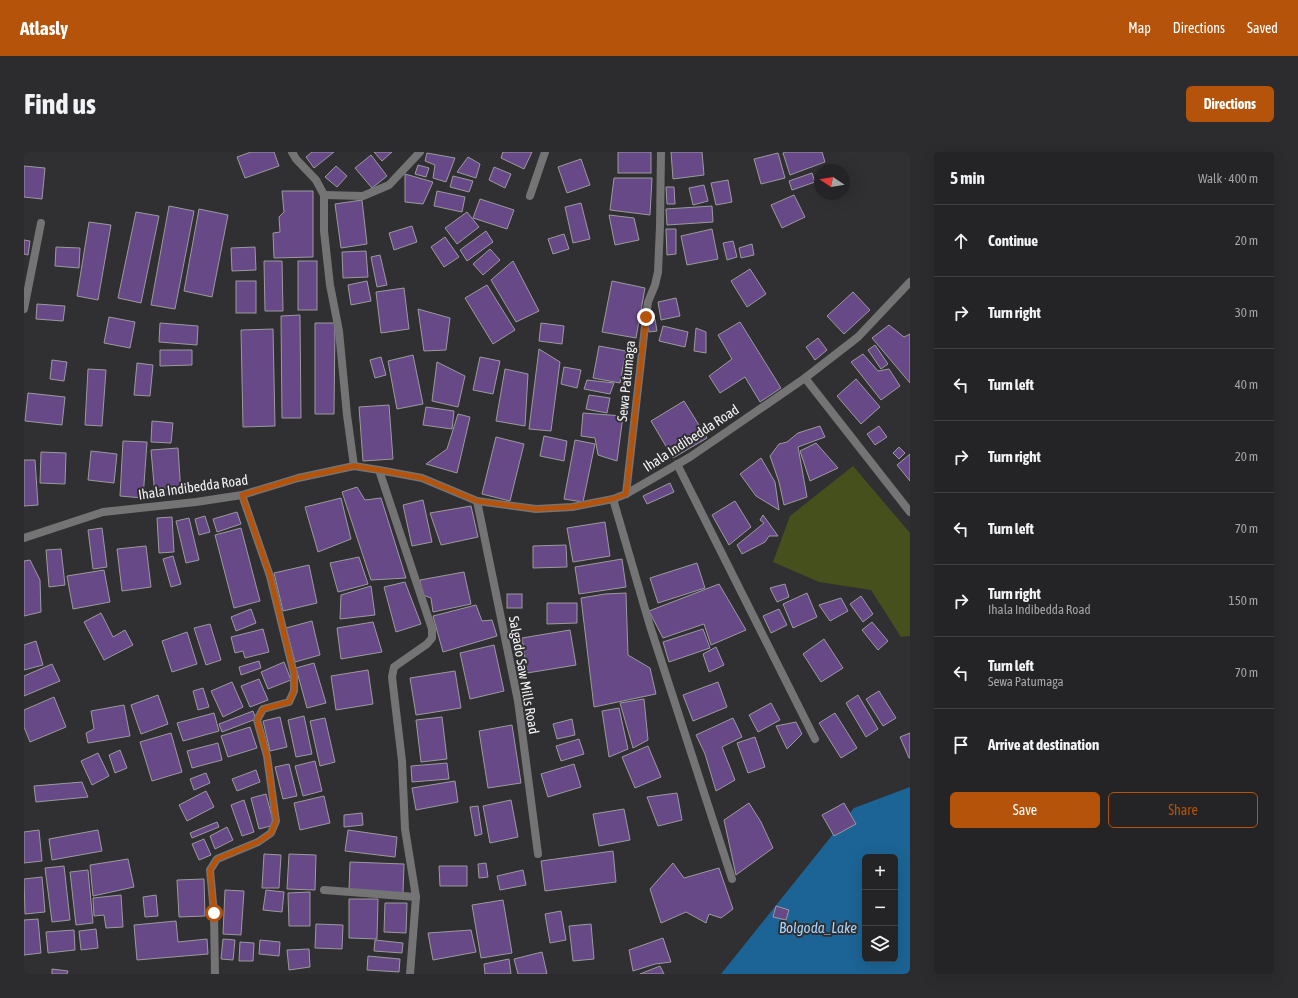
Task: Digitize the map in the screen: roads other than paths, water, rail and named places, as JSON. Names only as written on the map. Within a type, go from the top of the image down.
[{"type":"street","points":[[292,152],[296,159],[316,180],[324,195],[324,231],[330,285],[339,331],[347,415],[354,466]]},
{"type":"street","points":[[324,195],[363,196],[388,185],[420,152]]},
{"type":"street","points":[[530,196],[545,152]]},
{"type":"street","name":"Sewa Patumaga","points":[[626,494],[648,302],[655,285],[658,272],[661,152]]},
{"type":"street","points":[[24,309],[41,223]]},
{"type":"street","name":"Ihala Indibedda Road","points":[[24,538],[103,512],[196,502],[242,495],[298,478],[354,466],[422,478],[477,501],[536,509],[572,507],[612,499],[626,494],[690,457],[805,378],[858,337],[910,282]]},
{"type":"street","points":[[805,378],[910,512]]},
{"type":"street","points":[[677,464],[815,739]]},
{"type":"street","points":[[379,470],[432,629],[432,638],[427,644],[394,667],[392,677],[402,761],[405,829],[416,897],[410,974]]},
{"type":"street","points":[[215,974],[214,913],[210,870],[217,859],[258,842],[271,833],[276,821],[267,756],[257,720],[263,709],[289,702],[294,691],[294,674],[270,576],[242,495]]},
{"type":"street","points":[[612,499],[650,626],[732,879]]},
{"type":"street","name":"Salgado Saw Mills Road","points":[[477,501],[518,702],[538,854]]},
{"type":"street","points":[[324,890],[416,897]]},
{"type":"water","name":"Bolgoda_Lake","points":[[910,787],[910,974],[721,974],[854,808]]}]
